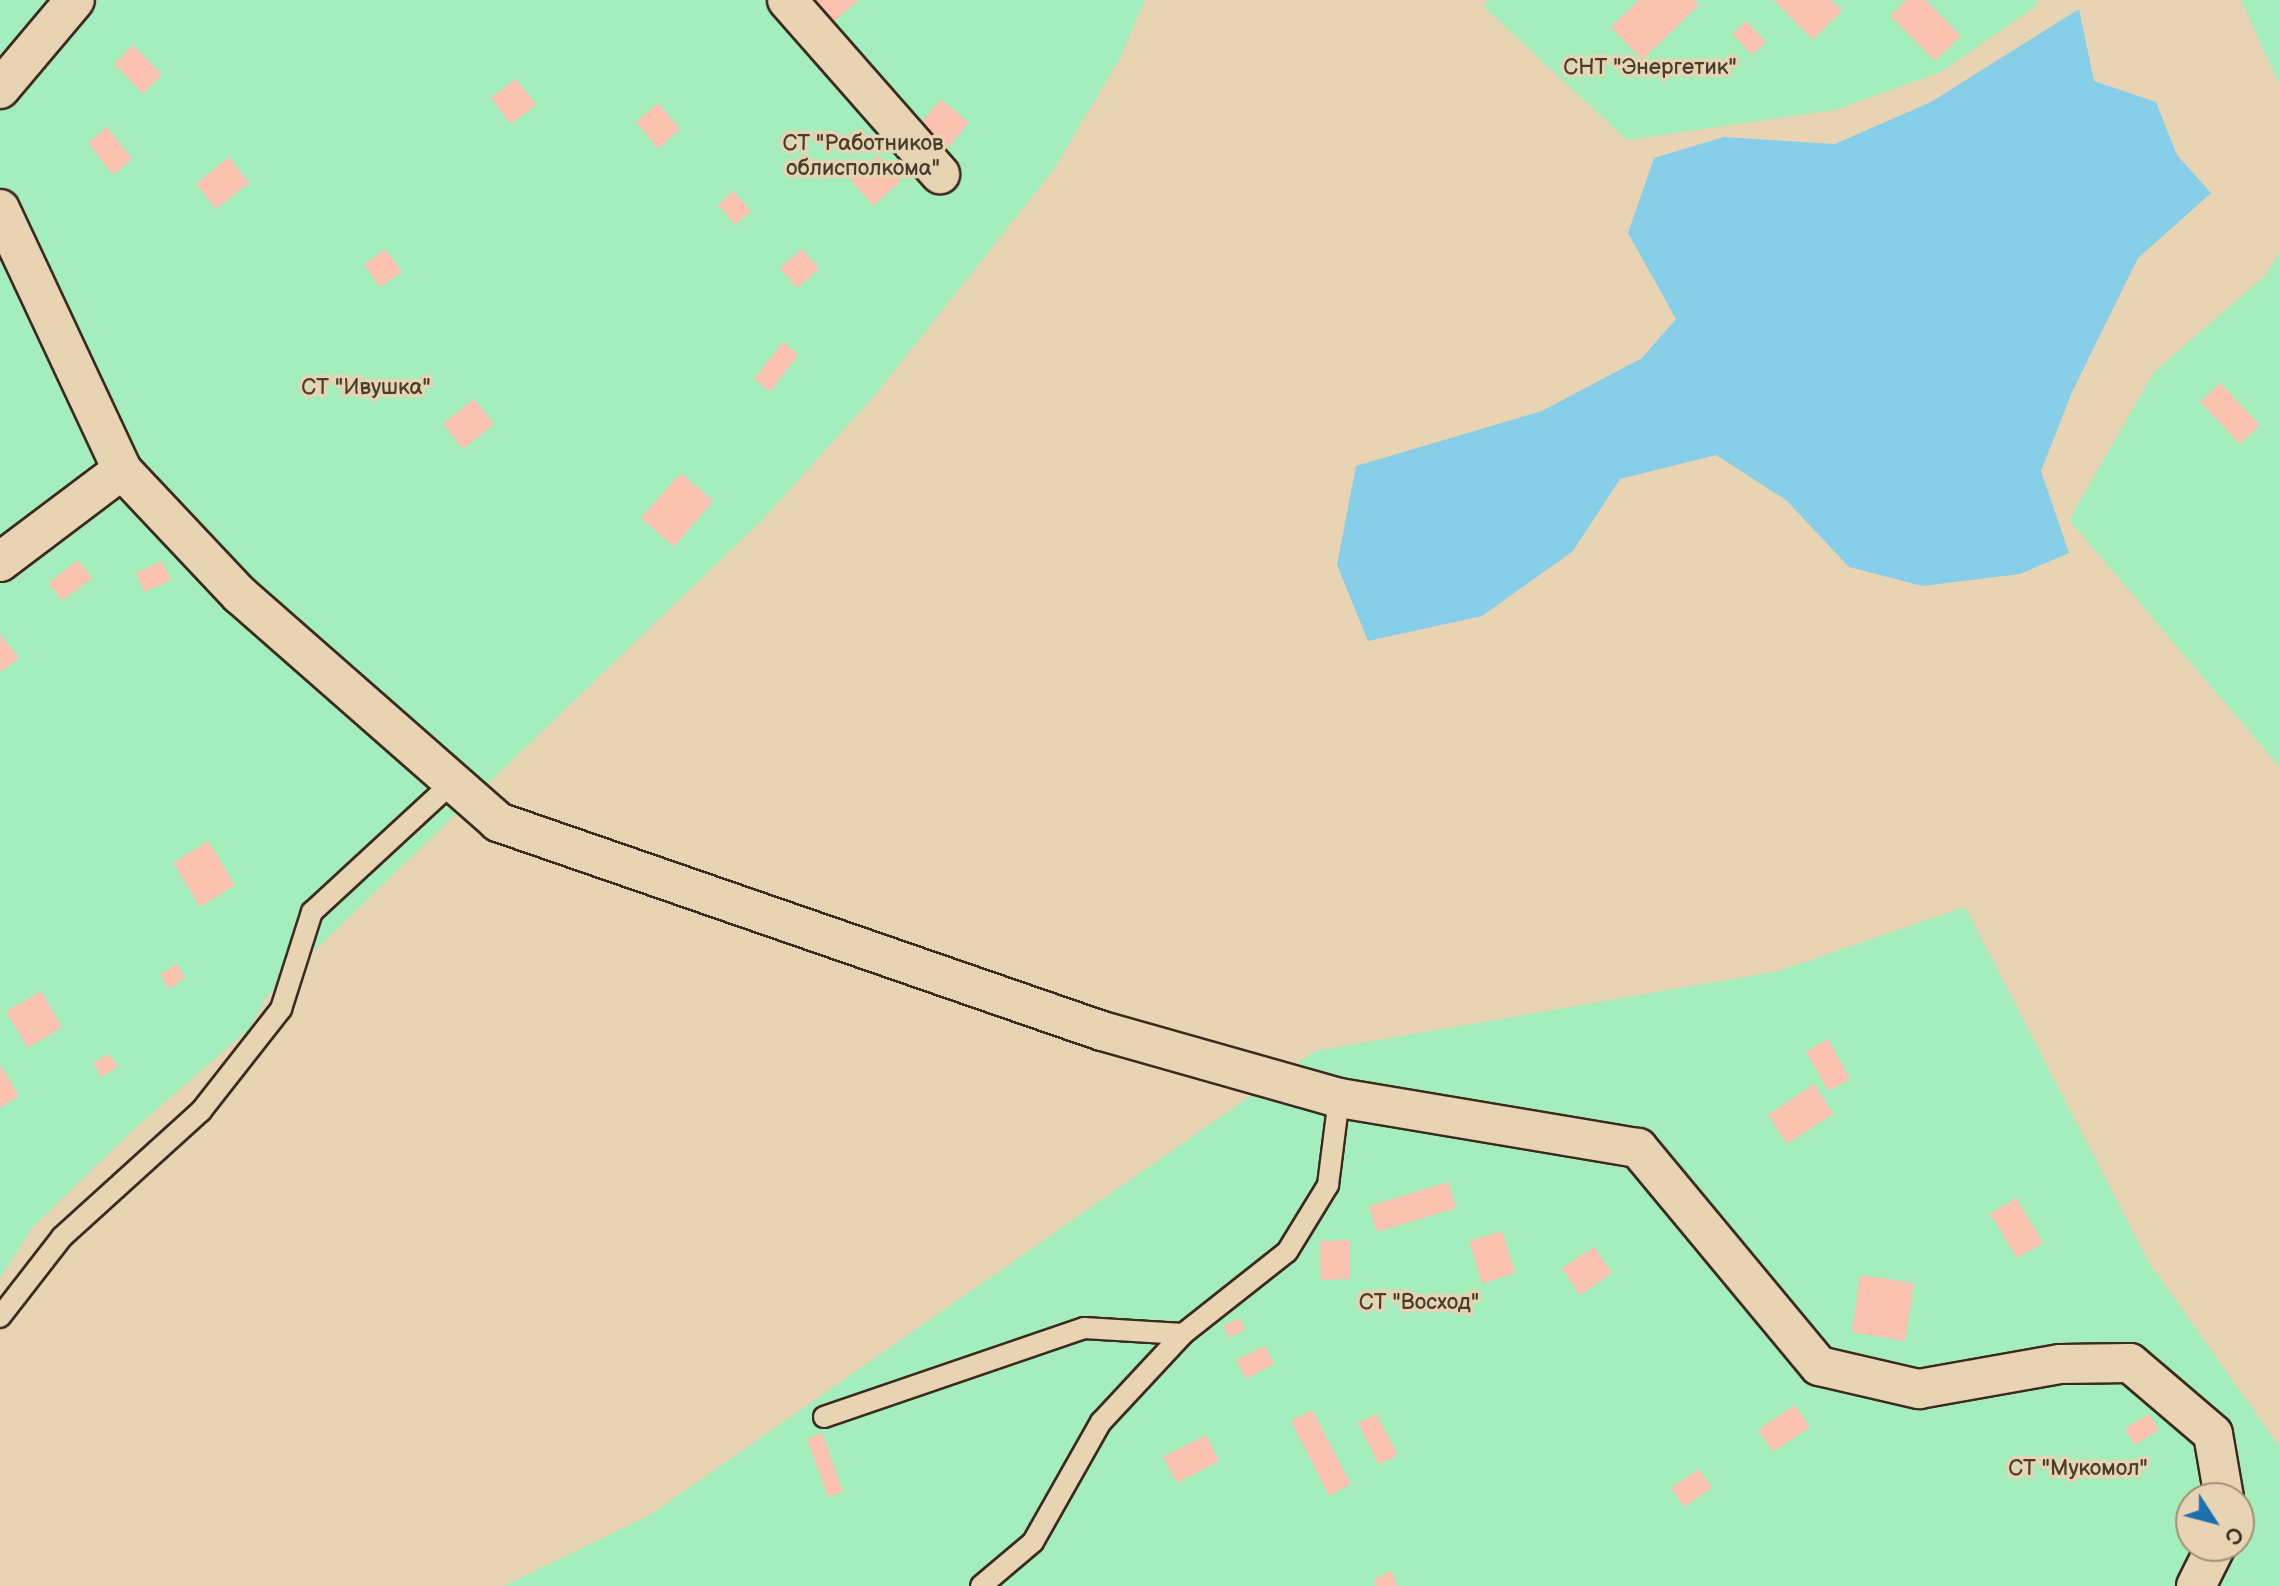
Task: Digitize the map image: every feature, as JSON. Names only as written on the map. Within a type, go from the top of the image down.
[{"type":"street","points":[[0,89],[75,0]]},
{"type":"street","points":[[787,0],[940,174]]},
{"type":"street","points":[[0,209],[122,470],[240,595],[498,822],[1102,1031],[1339,1098],[1638,1148],[1819,1366],[1919,1389],[2060,1364],[2130,1363],[2213,1434],[2221,1482]]},
{"type":"street","points":[[0,562],[122,470]]},
{"type":"street","points":[[2196,1586],[2208,1562]]},
{"type":"lane","points":[[0,1317],[62,1237],[201,1111],[281,1009],[312,912],[453,782]]},
{"type":"lane","points":[[981,1586],[1033,1542],[1101,1422],[1183,1334],[1287,1252],[1328,1185],[1339,1098]]},
{"type":"lane","points":[[824,1417],[1084,1328],[1183,1334]]},
{"type":"green space","name":"СТ \"Ивушка\"","points":[[0,0],[1145,0],[1120,58],[1054,169],[876,394],[762,520],[266,997],[250,1028],[132,1131],[33,1227],[0,1278]]},
{"type":"green space","name":"СНТ \"Энергетик\"","points":[[1488,0],[2037,0],[2035,7],[1941,72],[1835,110],[1627,140],[1483,6]]},
{"type":"green space","points":[[2241,0],[2279,0],[2279,84]]},
{"type":"green space","points":[[2279,252],[2279,766],[2069,520],[2154,372],[2267,274]]},
{"type":"green space","name":"СТ \"Восход\"","points":[[1965,907],[2148,1261],[2279,1446],[2279,1586],[504,1586],[650,1515],[1315,1051],[1779,971]]},
{"type":"water","points":[[2079,9],[2094,81],[2156,102],[2177,155],[2211,193],[2138,258],[2072,392],[2041,471],[2069,553],[2020,574],[1922,586],[1849,567],[1786,500],[1716,455],[1620,479],[1573,551],[1482,616],[1368,641],[1337,565],[1356,466],[1542,411],[1642,358],[1676,319],[1628,233],[1654,158],[1724,137],[1835,144],[1931,102]]},
{"type":"building","points":[[796,0],[859,0],[823,31]]},
{"type":"building","points":[[1639,0],[1694,0],[1699,5],[1642,60],[1611,27]]},
{"type":"building","points":[[1774,0],[1831,0],[1842,11],[1813,40]]},
{"type":"building","points":[[1906,0],[1926,0],[1961,36],[1935,61],[1890,16]]},
{"type":"building","points":[[1746,21],[1766,42],[1752,55],[1732,34]]},
{"type":"building","points":[[133,45],[162,75],[143,94],[114,64]]},
{"type":"building","points":[[516,79],[536,105],[511,124],[491,98]]},
{"type":"building","points":[[941,99],[969,123],[947,149],[919,125]]},
{"type":"building","points":[[658,103],[680,129],[658,149],[636,122]]},
{"type":"building","points":[[107,127],[132,159],[113,175],[88,143]]},
{"type":"building","points":[[878,155],[901,181],[873,206],[850,179]]},
{"type":"building","points":[[229,157],[249,183],[216,209],[196,184]]},
{"type":"building","points":[[733,191],[751,211],[735,225],[718,205]]},
{"type":"building","points":[[385,249],[402,272],[380,287],[364,265]]},
{"type":"building","points":[[802,249],[819,269],[797,288],[780,268]]},
{"type":"building","points":[[783,342],[798,355],[770,392],[754,379]]},
{"type":"building","points":[[2220,383],[2260,425],[2240,444],[2200,402]]},
{"type":"building","points":[[474,399],[494,424],[463,449],[443,424]]},
{"type":"building","points":[[681,473],[713,501],[674,547],[641,518]]},
{"type":"building","points":[[78,560],[92,578],[62,601],[48,583]]},
{"type":"building","points":[[162,561],[171,580],[144,592],[136,573]]},
{"type":"building","points":[[0,634],[19,658],[0,672]]},
{"type":"building","points":[[208,841],[235,885],[200,907],[173,863]]},
{"type":"building","points":[[177,964],[185,978],[169,989],[160,974]]},
{"type":"building","points":[[41,991],[62,1027],[28,1048],[6,1012]]},
{"type":"building","points":[[1828,1039],[1850,1079],[1828,1091],[1806,1052]]},
{"type":"building","points":[[109,1054],[118,1067],[101,1077],[93,1063]]},
{"type":"building","points":[[0,1065],[19,1096],[0,1108]]},
{"type":"building","points":[[1814,1084],[1833,1114],[1787,1144],[1768,1115]]},
{"type":"building","points":[[1448,1182],[1456,1208],[1377,1232],[1369,1206]]},
{"type":"building","points":[[2016,1198],[2043,1243],[2017,1258],[1990,1214]]},
{"type":"building","points":[[1502,1231],[1515,1273],[1482,1284],[1469,1241]]},
{"type":"building","points":[[1350,1240],[1350,1279],[1321,1280],[1320,1241]]},
{"type":"building","points":[[1594,1247],[1612,1273],[1580,1295],[1562,1268]]},
{"type":"building","points":[[1860,1275],[1914,1283],[1905,1341],[1852,1332]]},
{"type":"building","points":[[1239,1318],[1245,1329],[1229,1338],[1223,1326]]},
{"type":"building","points":[[1265,1346],[1274,1364],[1246,1379],[1236,1360]]},
{"type":"building","points":[[1795,1405],[1810,1427],[1773,1452],[1758,1430]]},
{"type":"building","points":[[1312,1410],[1351,1484],[1329,1496],[1291,1421]]},
{"type":"building","points":[[1376,1414],[1398,1455],[1379,1465],[1358,1423]]},
{"type":"building","points":[[2149,1414],[2159,1430],[2135,1445],[2125,1428]]},
{"type":"building","points":[[822,1433],[843,1492],[828,1497],[807,1439]]},
{"type":"building","points":[[1206,1435],[1219,1461],[1177,1483],[1163,1457]]},
{"type":"building","points":[[1699,1469],[1712,1488],[1684,1507],[1671,1488]]},
{"type":"building","points":[[1391,1571],[1398,1586],[1376,1586],[1373,1580]]},
{"type":"park label","name":"СТ \"Работников облисполкома\"","points":[[863,156]]},
{"type":"park label","name":"СТ \"Мукомол\"","points":[[2078,1469]]}]
